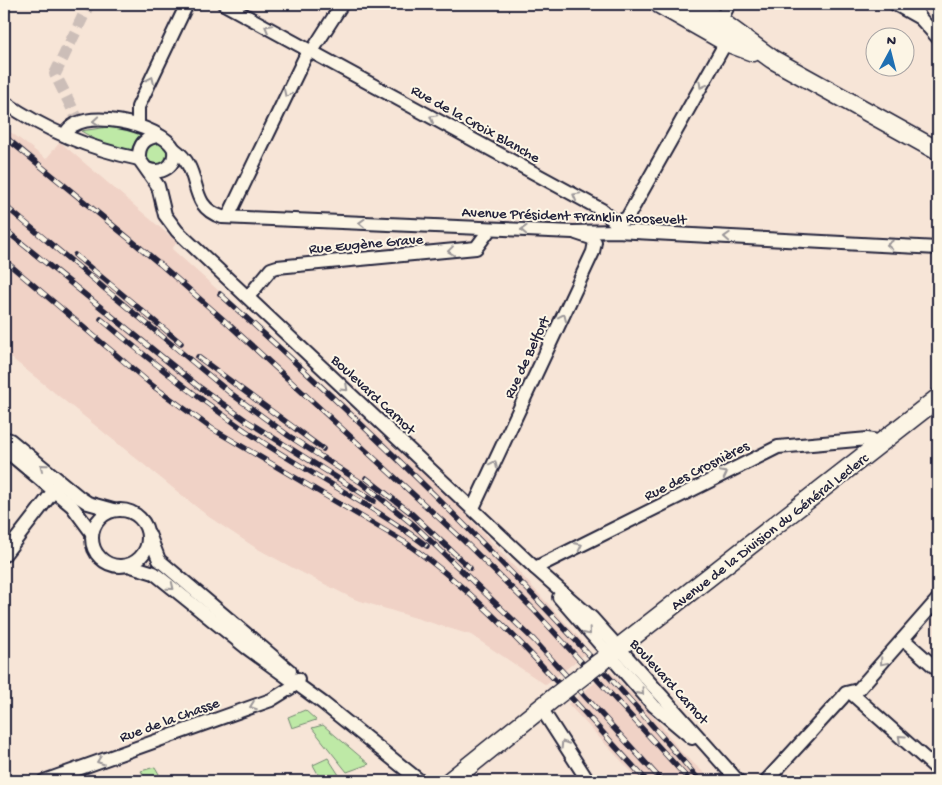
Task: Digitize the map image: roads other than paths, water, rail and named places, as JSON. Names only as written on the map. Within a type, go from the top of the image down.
[{"type":"main road","points":[[659,4],[723,32],[938,151]]},
{"type":"main road","points":[[689,4],[723,32]]},
{"type":"main road","name":"Avenue de la Division du Général Leclerc","points":[[450,781],[938,398]]},
{"type":"street","points":[[138,126],[138,107],[187,4]]},
{"type":"street","name":"Rue de la Croix Blanche","points":[[224,4],[602,210],[616,227]]},
{"type":"street","points":[[228,217],[306,55],[342,4]]},
{"type":"street","points":[[616,227],[628,218],[723,32],[729,4]]},
{"type":"street","points":[[895,4],[920,18]]},
{"type":"street","points":[[913,4],[920,18],[938,38]]},
{"type":"street","points":[[4,102],[32,121],[65,135],[143,164],[154,172],[168,168],[173,161],[174,149],[166,139],[120,120],[91,120],[68,129],[65,135]]},
{"type":"street","points":[[143,164],[141,145],[145,140],[158,136]]},
{"type":"street","name":"Avenue Président Franklin Roosevelt","points":[[174,149],[188,164],[200,203],[210,213],[228,217],[573,232],[616,227],[938,248]]},
{"type":"street","name":"Boulevard Carnot","points":[[143,164],[162,196],[165,215],[191,244],[535,568],[592,618],[609,656],[714,755],[738,781]]},
{"type":"street","name":"Rue Eugène Grave","points":[[248,297],[271,269],[276,267],[476,248],[490,229]]},
{"type":"street","name":"Rue de Belfort","points":[[473,508],[593,252],[595,242],[591,238],[573,232]]},
{"type":"street","points":[[4,438],[10,440],[57,486],[79,513],[92,533],[96,552],[102,559],[110,564],[128,566],[154,573],[247,648],[297,682]]},
{"type":"street","name":"Rue des Crosnières","points":[[535,568],[778,447],[868,439],[882,442]]},
{"type":"street","points":[[4,449],[57,486],[88,502],[113,510],[132,511],[146,524],[159,560],[164,565],[297,682],[420,781]]},
{"type":"street","points":[[4,555],[57,486]]},
{"type":"street","points":[[92,533],[99,518],[113,510]]},
{"type":"street","points":[[128,566],[138,560],[145,552],[149,534]]},
{"type":"street","points":[[766,781],[846,693],[858,690],[868,680],[938,599]]},
{"type":"street","points":[[903,639],[938,670]]},
{"type":"street","name":"Rue de la Chasse","points":[[44,781],[271,700],[297,682]]},
{"type":"street","points":[[852,693],[938,770]]},
{"type":"street","points":[[541,708],[588,781]]},
{"type":"tunnel","points":[[80,124],[55,74],[89,4]]},
{"type":"railway","points":[[4,136],[160,264],[225,321],[464,541],[533,609],[690,781]]},
{"type":"railway","points":[[4,205],[229,392],[289,436],[362,483],[415,526],[534,640],[662,781]]},
{"type":"railway","points":[[4,229],[198,386],[247,421],[374,501]]},
{"type":"railway","points":[[75,255],[181,343]]},
{"type":"railway","points":[[4,260],[153,386],[211,428],[406,543],[440,569],[503,625],[647,781]]},
{"type":"railway","points":[[220,294],[346,410],[469,529],[587,653],[700,781]]},
{"type":"railway","points":[[101,319],[182,385],[245,431],[388,519],[427,546]]},
{"type":"railway","points":[[198,357],[323,449]]},
{"type":"railway","points":[[366,478],[411,513],[470,568]]}]
